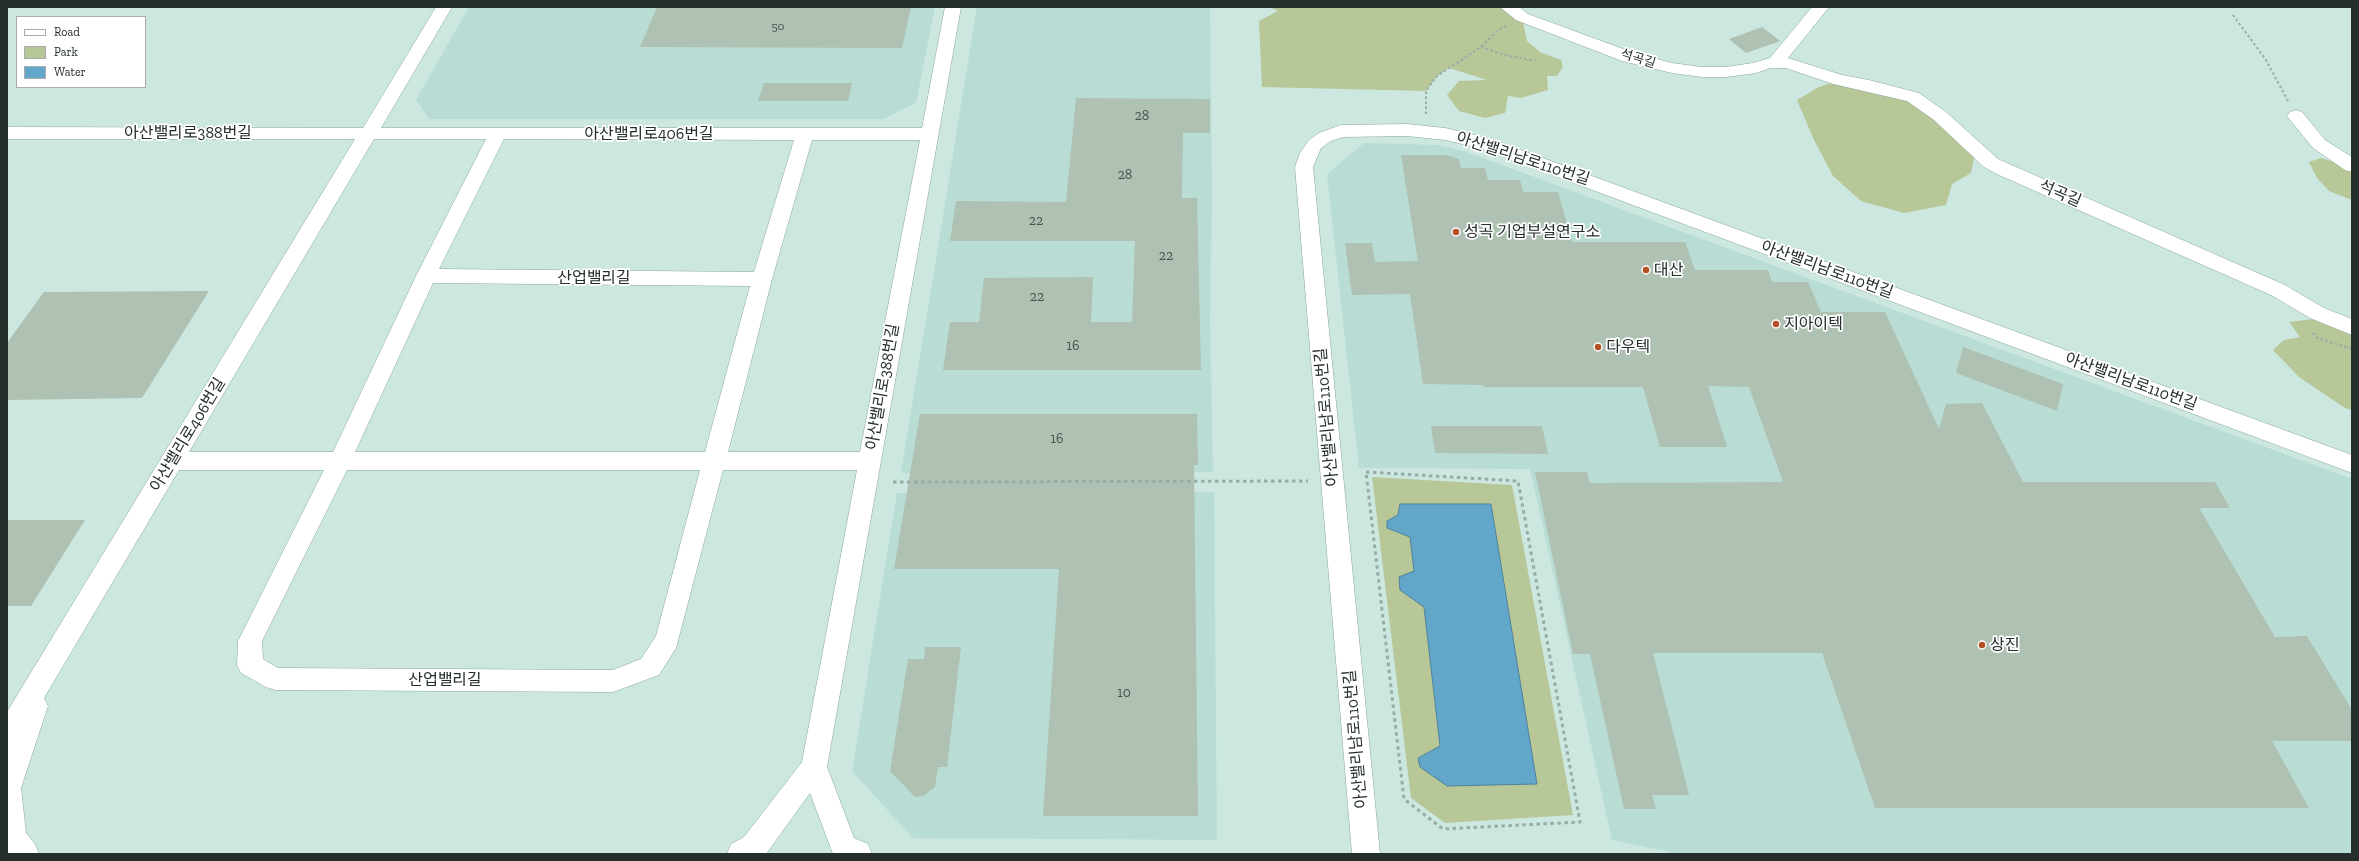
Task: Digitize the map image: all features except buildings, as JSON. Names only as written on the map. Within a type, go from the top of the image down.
[{"type":"street","name":"아산밸리로406번길","points":[[7,736],[444,7]]},
{"type":"street","name":"아산밸리로388번길","points":[[814,767],[953,7]]},
{"type":"street","points":[[1775,63],[1821,7]]},
{"type":"street","name":"석곡길","points":[[1515,12],[1628,57],[1672,68],[1702,72],[1726,72],[1775,63],[1787,63],[1839,80],[1869,85],[1913,97],[1940,116],[1991,163],[2006,171],[2257,280],[2278,290],[2317,313],[2352,327]]},
{"type":"street","points":[[2296,116],[2319,144],[2352,166]]},
{"type":"street","name":"아산밸리남로110번길","points":[[1366,854],[1304,167],[1309,153],[1315,144],[1325,137],[1341,132],[1364,130],[1427,131],[1485,143],[2352,464]]},
{"type":"street","name":"아산밸리로388번길","points":[[7,133],[368,133]]},
{"type":"street","name":"아산밸리로406번길","points":[[368,133],[930,134]]},
{"type":"street","name":"산업밸리길","points":[[498,134],[426,276],[340,462],[250,642],[250,665],[275,679],[613,681],[650,667],[667,640],[762,279],[805,134]]},
{"type":"street","name":"산업밸리길","points":[[426,276],[762,279]]},
{"type":"street","points":[[172,462],[870,462]]},
{"type":"street","points":[[7,710],[48,667]]},
{"type":"street","points":[[25,854],[13,839],[9,818],[8,788],[48,667]]},
{"type":"street","points":[[741,854],[754,847],[814,767]]},
{"type":"street","points":[[814,767],[844,847],[858,854]]},
{"type":"path","points":[[1427,131],[1426,92],[1437,76],[1481,47],[1515,12]]},
{"type":"path","points":[[2233,15],[2266,60],[2296,116]]},
{"type":"path","points":[[1481,47],[1506,55],[1535,61]]},
{"type":"path","points":[[1366,472],[1518,481],[1580,822],[1443,829],[1404,799],[1366,472]]},
{"type":"path","points":[[893,482],[1308,481]]},
{"type":"shaded area","points":[[469,7],[935,7],[916,103],[883,119],[429,119],[416,100]]},
{"type":"shaded area","points":[[977,7],[1210,7],[1212,198],[1210,320],[1213,472],[901,473]]},
{"type":"shaded area","points":[[1364,143],[1438,145],[1464,151],[2352,479],[2352,854],[1675,853],[1612,840],[1530,469],[1359,468],[1327,174]]},
{"type":"shaded area","points":[[1214,492],[1217,840],[913,838],[852,771],[897,493]]},
{"type":"green space","points":[[1269,7],[1508,7],[1522,17],[1527,41],[1540,52],[1561,60],[1563,67],[1557,76],[1547,76],[1548,90],[1521,98],[1508,96],[1505,113],[1485,118],[1459,111],[1447,95],[1459,81],[1487,80],[1449,68],[1437,76],[1426,91],[1262,87],[1259,21],[1278,11]]},
{"type":"green space","points":[[1839,80],[1913,97],[1975,153],[1971,173],[1952,184],[1946,205],[1904,213],[1861,201],[1833,176],[1814,140],[1797,100],[1817,88]]},
{"type":"green space","points":[[2321,158],[2340,164],[2352,171],[2352,200],[2329,191],[2317,178],[2309,162]]},
{"type":"green space","points":[[2314,319],[2352,331],[2352,410],[2345,408],[2299,377],[2273,350],[2284,340],[2300,337],[2289,322]]},
{"type":"green space","points":[[1372,477],[1512,485],[1573,815],[1445,823],[1411,798]],"holes":[[[1491,504],[1447,786],[1418,758],[1440,746],[1424,607],[1414,571],[1410,537],[1387,521],[1399,515]]]},
{"type":"water","points":[[1400,504],[1491,504],[1537,784],[1447,786],[1420,767],[1418,758],[1440,746],[1424,607],[1400,590],[1399,577],[1414,571],[1410,537],[1387,528],[1387,521],[1398,515]]},
{"type":"place","name":"성곡 기업부설연구소","points":[[1456,232]]},
{"type":"place","name":"대산","points":[[1646,270]]},
{"type":"place","name":"지아이텍","points":[[1776,324]]},
{"type":"place","name":"다우텍","points":[[1598,347]]},
{"type":"place","name":"상진","points":[[1982,645]]}]
